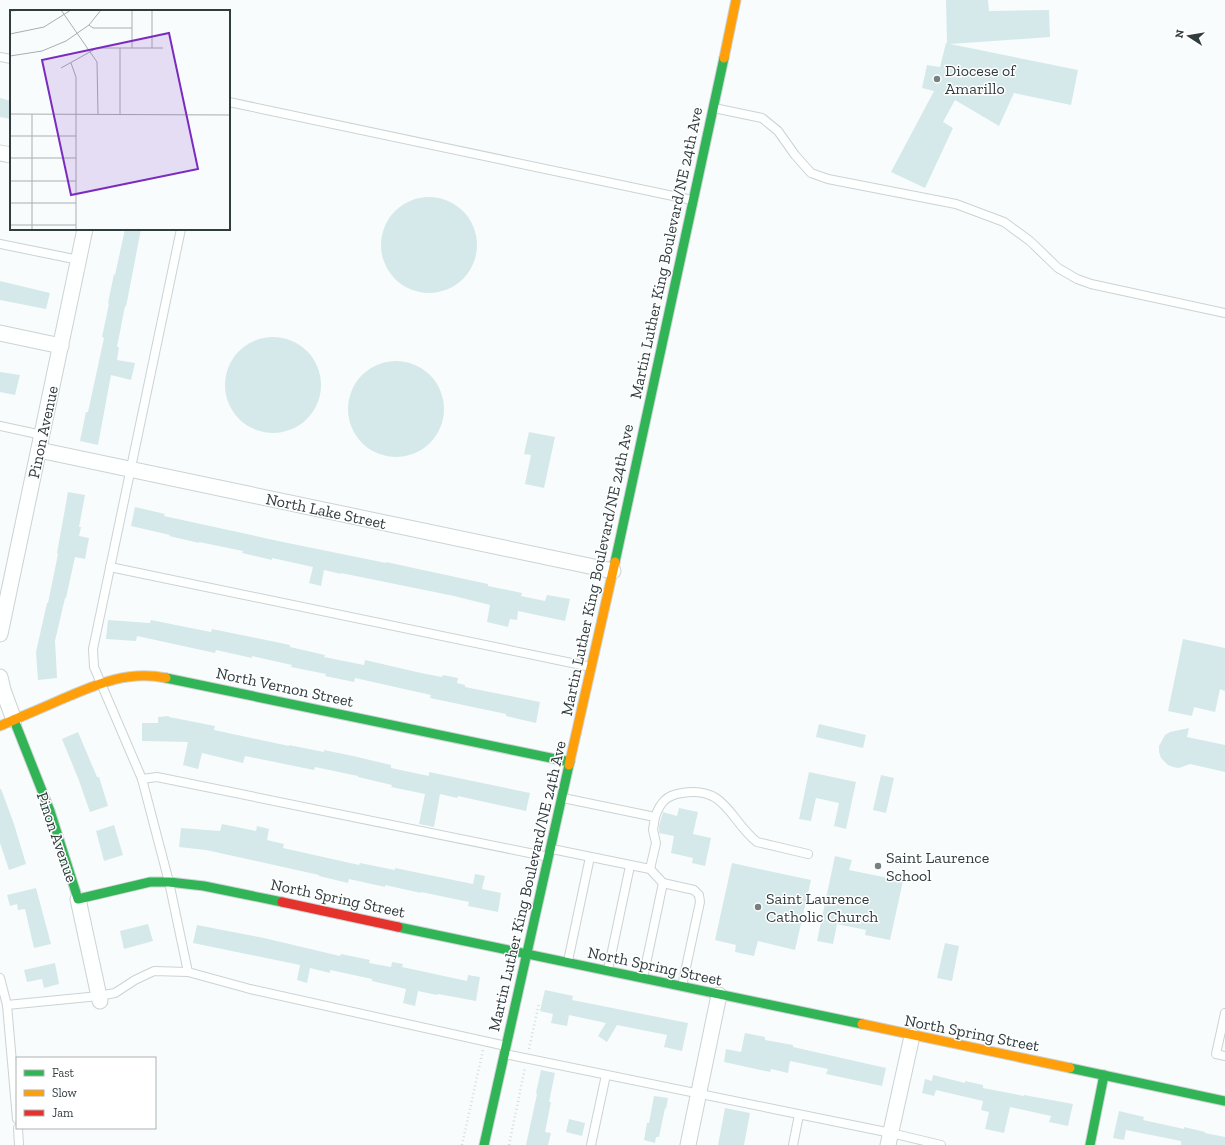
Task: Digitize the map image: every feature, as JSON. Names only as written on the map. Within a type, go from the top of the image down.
[{"type":"street","name":"Martin Luther King Boulevard/NE 24th Ave","points":[[484,1145],[613,571],[736,0]]},
{"type":"street","points":[[0,153],[10,155]]},
{"type":"street","name":"Pinon Avenue","points":[[0,634],[85,230]]},
{"type":"street","points":[[0,333],[61,346]]},
{"type":"street","name":"North Lake Street","points":[[39,450],[613,571]]},
{"type":"street","name":"North Vernon Street","points":[[0,726],[100,683],[115,678],[144,676],[174,679],[570,762]]},
{"type":"street","name":"Pinon Avenue","points":[[0,677],[14,720],[50,811],[78,899],[99,999]]},
{"type":"street","name":"North Spring Street","points":[[78,899],[150,882],[169,882],[204,886],[912,1036],[1104,1075],[1225,1102]]},
{"type":"street","points":[[688,1145],[719,995]]},
{"type":"street","points":[[890,1139],[912,1036]]},
{"type":"street","points":[[1090,1145],[1104,1075]]},
{"type":"lane","points":[[0,57],[10,59]]},
{"type":"lane","points":[[230,102],[692,200]]},
{"type":"lane","points":[[712,108],[762,118],[778,131],[795,155],[811,173],[836,181],[956,204],[1004,222],[1030,241],[1058,268],[1076,279],[1091,284],[1225,313]]},
{"type":"lane","points":[[181,230],[93,649],[94,667],[100,683],[142,779],[169,882],[188,972]]},
{"type":"lane","points":[[0,244],[79,260]]},
{"type":"lane","points":[[0,426],[42,435]]},
{"type":"lane","points":[[110,566],[591,667]]},
{"type":"lane","points":[[142,779],[157,777],[550,853],[590,857],[650,869],[663,884],[694,890],[699,895],[700,902],[681,987]]},
{"type":"lane","points":[[650,869],[656,842],[653,830],[658,807],[663,801],[676,794],[690,791],[704,793],[718,798],[757,842],[808,854]]},
{"type":"lane","points":[[562,798],[655,818]]},
{"type":"lane","points":[[568,962],[590,857]]},
{"type":"lane","points":[[608,971],[630,866]]},
{"type":"lane","points":[[642,978],[663,884]]},
{"type":"lane","points":[[7,1005],[99,999],[115,993],[135,980],[154,972],[188,972],[250,989],[485,1042],[527,1058],[799,1115],[890,1139],[941,1145]]},
{"type":"lane","points":[[0,978],[7,1005],[16,1108]]},
{"type":"lane","points":[[1225,1013],[1216,1054],[1225,1056]]},
{"type":"lane","points":[[591,1145],[606,1075]]},
{"type":"lane","points":[[793,1145],[799,1115]]},
{"type":"lane","points":[[18,1129],[19,1145]]},
{"type":"path","points":[[509,1145],[539,1003]]},
{"type":"path","points":[[462,1145],[485,1042]]},
{"type":"building","points":[[946,0],[988,0],[989,11],[1049,10],[1050,37],[950,44],[1078,70],[1071,105],[1014,93],[999,126],[955,100],[943,122],[953,128],[925,188],[891,172],[934,91],[922,88],[927,65],[940,67],[947,43]]},
{"type":"building","points":[[0,98],[10,101],[10,119],[0,117]]},
{"type":"building","points":[[429,197],[447,200],[463,211],[474,227],[477,245],[474,263],[463,279],[447,290],[429,293],[411,290],[395,279],[384,263],[381,245],[384,227],[395,211],[411,200]]},
{"type":"building","points":[[125,230],[141,230],[117,347],[119,347],[117,360],[135,363],[131,380],[111,375],[98,445],[80,441],[86,412],[88,412],[104,338],[102,337],[114,274],[115,275]]},
{"type":"building","points":[[0,281],[50,293],[46,309],[0,300]]},
{"type":"building","points":[[273,337],[291,340],[307,351],[318,367],[321,385],[318,403],[307,419],[291,430],[273,433],[255,430],[239,419],[228,403],[225,385],[228,367],[239,351],[255,340]]},
{"type":"building","points":[[396,361],[414,364],[430,375],[441,391],[444,409],[441,427],[430,443],[414,454],[396,457],[378,454],[362,443],[351,427],[348,409],[351,391],[362,375],[378,364]]},
{"type":"building","points":[[0,372],[20,375],[15,395],[0,392]]},
{"type":"building","points":[[529,432],[555,437],[544,488],[525,484],[531,455],[524,454]]},
{"type":"building","points":[[68,492],[85,495],[79,527],[81,527],[79,536],[89,538],[85,559],[75,557],[55,641],[57,678],[38,680],[36,652],[58,554]]},
{"type":"building","points":[[135,507],[165,514],[164,516],[283,542],[488,584],[488,586],[522,593],[521,596],[545,601],[547,595],[570,599],[565,621],[518,611],[517,620],[510,619],[508,627],[487,622],[490,605],[454,596],[324,570],[321,586],[309,583],[313,567],[272,558],[272,560],[242,553],[243,551],[199,543],[131,526]]},
{"type":"building","points":[[108,620],[150,623],[151,620],[211,632],[212,629],[290,645],[290,647],[325,655],[324,657],[364,665],[365,660],[421,673],[458,678],[457,683],[465,685],[465,687],[540,702],[536,723],[506,716],[506,714],[430,698],[431,695],[355,678],[354,682],[325,676],[326,674],[291,667],[292,665],[252,656],[252,658],[216,650],[215,653],[137,636],[136,641],[106,639]]},
{"type":"building","points":[[1183,639],[1225,648],[1225,691],[1220,689],[1215,712],[1194,707],[1192,716],[1168,711]]},
{"type":"building","points":[[169,716],[215,726],[214,730],[289,746],[324,752],[324,750],[353,756],[391,765],[391,768],[429,776],[429,772],[530,793],[526,811],[458,796],[457,798],[440,794],[434,827],[419,824],[425,794],[391,787],[392,785],[358,776],[315,767],[314,770],[245,756],[243,763],[202,753],[198,769],[183,765],[188,742],[142,741],[142,723],[158,723],[158,717]]},
{"type":"building","points":[[819,724],[866,735],[863,748],[816,737]]},
{"type":"building","points":[[1189,728],[1187,737],[1225,745],[1225,772],[1190,764],[1179,768],[1173,767],[1168,765],[1161,758],[1159,746],[1165,735],[1170,732]]},
{"type":"building","points":[[78,732],[97,777],[99,777],[108,806],[90,812],[62,739]]},
{"type":"building","points":[[809,772],[856,782],[846,829],[834,826],[839,803],[816,798],[811,821],[799,819]]},
{"type":"building","points":[[881,775],[894,778],[886,813],[873,810]]},
{"type":"building","points":[[0,789],[14,824],[26,864],[9,870],[0,843]]},
{"type":"building","points":[[679,808],[698,812],[693,834],[711,838],[705,866],[692,863],[693,858],[671,853],[674,836],[659,833],[659,826],[663,812],[677,816]]},
{"type":"building","points":[[222,824],[256,831],[257,826],[269,829],[267,840],[284,844],[283,848],[359,865],[360,863],[395,870],[395,868],[473,884],[475,874],[485,876],[482,889],[501,893],[498,912],[468,906],[469,902],[421,892],[385,885],[385,887],[349,879],[348,883],[319,875],[206,850],[179,847],[181,828],[220,831]]},
{"type":"building","points":[[114,825],[123,855],[104,861],[96,831]]},
{"type":"building","points":[[835,856],[852,860],[849,870],[903,881],[890,940],[865,935],[866,930],[837,924],[833,944],[817,941]]},
{"type":"building","points":[[732,863],[811,880],[795,950],[758,941],[754,956],[735,952],[736,945],[715,940]]},
{"type":"building","points":[[36,888],[51,944],[34,948],[25,909],[18,910],[17,904],[10,906],[7,895]]},
{"type":"building","points":[[148,924],[153,941],[124,949],[120,931]]},
{"type":"building","points":[[197,925],[264,938],[340,956],[341,954],[370,960],[369,963],[391,967],[392,962],[403,964],[402,967],[467,981],[468,975],[480,977],[476,1001],[418,991],[415,1006],[403,1003],[406,989],[372,981],[372,979],[330,970],[330,973],[310,968],[307,983],[297,980],[300,965],[193,943]]},
{"type":"building","points":[[945,943],[959,946],[952,981],[937,978]]},
{"type":"building","points":[[55,963],[59,984],[44,988],[42,979],[27,982],[24,970]]},
{"type":"building","points":[[545,990],[573,996],[572,1000],[688,1023],[682,1051],[664,1047],[667,1035],[617,1025],[607,1042],[598,1036],[606,1023],[569,1015],[567,1026],[551,1023],[553,1014],[540,1011]]},
{"type":"building","points":[[745,1033],[765,1037],[765,1040],[793,1045],[793,1047],[886,1068],[882,1086],[826,1074],[828,1069],[790,1061],[788,1073],[771,1069],[770,1072],[724,1062],[726,1049],[741,1052]]},
{"type":"building","points":[[541,1070],[555,1073],[545,1132],[551,1133],[548,1145],[526,1145],[537,1094]]},
{"type":"building","points":[[933,1075],[965,1083],[965,1081],[983,1085],[983,1088],[1073,1104],[1068,1126],[1049,1122],[1051,1116],[1010,1107],[1004,1133],[985,1129],[989,1112],[981,1110],[983,1101],[936,1090],[934,1096],[922,1093],[925,1079],[932,1081]]},
{"type":"building","points":[[654,1096],[668,1098],[659,1137],[656,1137],[655,1143],[644,1140]]},
{"type":"building","points":[[725,1108],[750,1113],[744,1145],[718,1145]]},
{"type":"building","points":[[1119,1111],[1144,1117],[1143,1120],[1184,1129],[1184,1127],[1225,1137],[1225,1145],[1181,1145],[1181,1141],[1126,1130],[1124,1140],[1113,1138]]},
{"type":"building","points":[[569,1119],[585,1123],[582,1136],[566,1132]]},
{"type":"traffic: fast","points":[[615,562],[724,58]]},
{"type":"traffic: fast","points":[[166,678],[570,762]]},
{"type":"traffic: fast","points":[[14,720],[50,811],[78,899],[150,882],[169,882],[204,886],[282,902]]},
{"type":"traffic: fast","points":[[484,1145],[569,765]]},
{"type":"traffic: fast","points":[[398,927],[862,1024]]},
{"type":"traffic: fast","points":[[1070,1068],[1225,1101]]},
{"type":"traffic: fast","points":[[1090,1145],[1104,1075]]},
{"type":"traffic: slow","points":[[724,58],[736,0]]},
{"type":"traffic: slow","points":[[569,765],[615,562]]},
{"type":"traffic: slow","points":[[0,726],[98,684],[111,680],[137,676],[166,678]]},
{"type":"traffic: slow","points":[[862,1024],[1070,1068]]},
{"type":"traffic: jam","points":[[282,902],[398,927]]},
{"type":"place","name":"Diocese of Amarillo","points":[[937,79]]},
{"type":"place","name":"Saint Laurence School","points":[[878,866]]},
{"type":"place","name":"Saint Laurence Catholic Church","points":[[758,907]]}]
